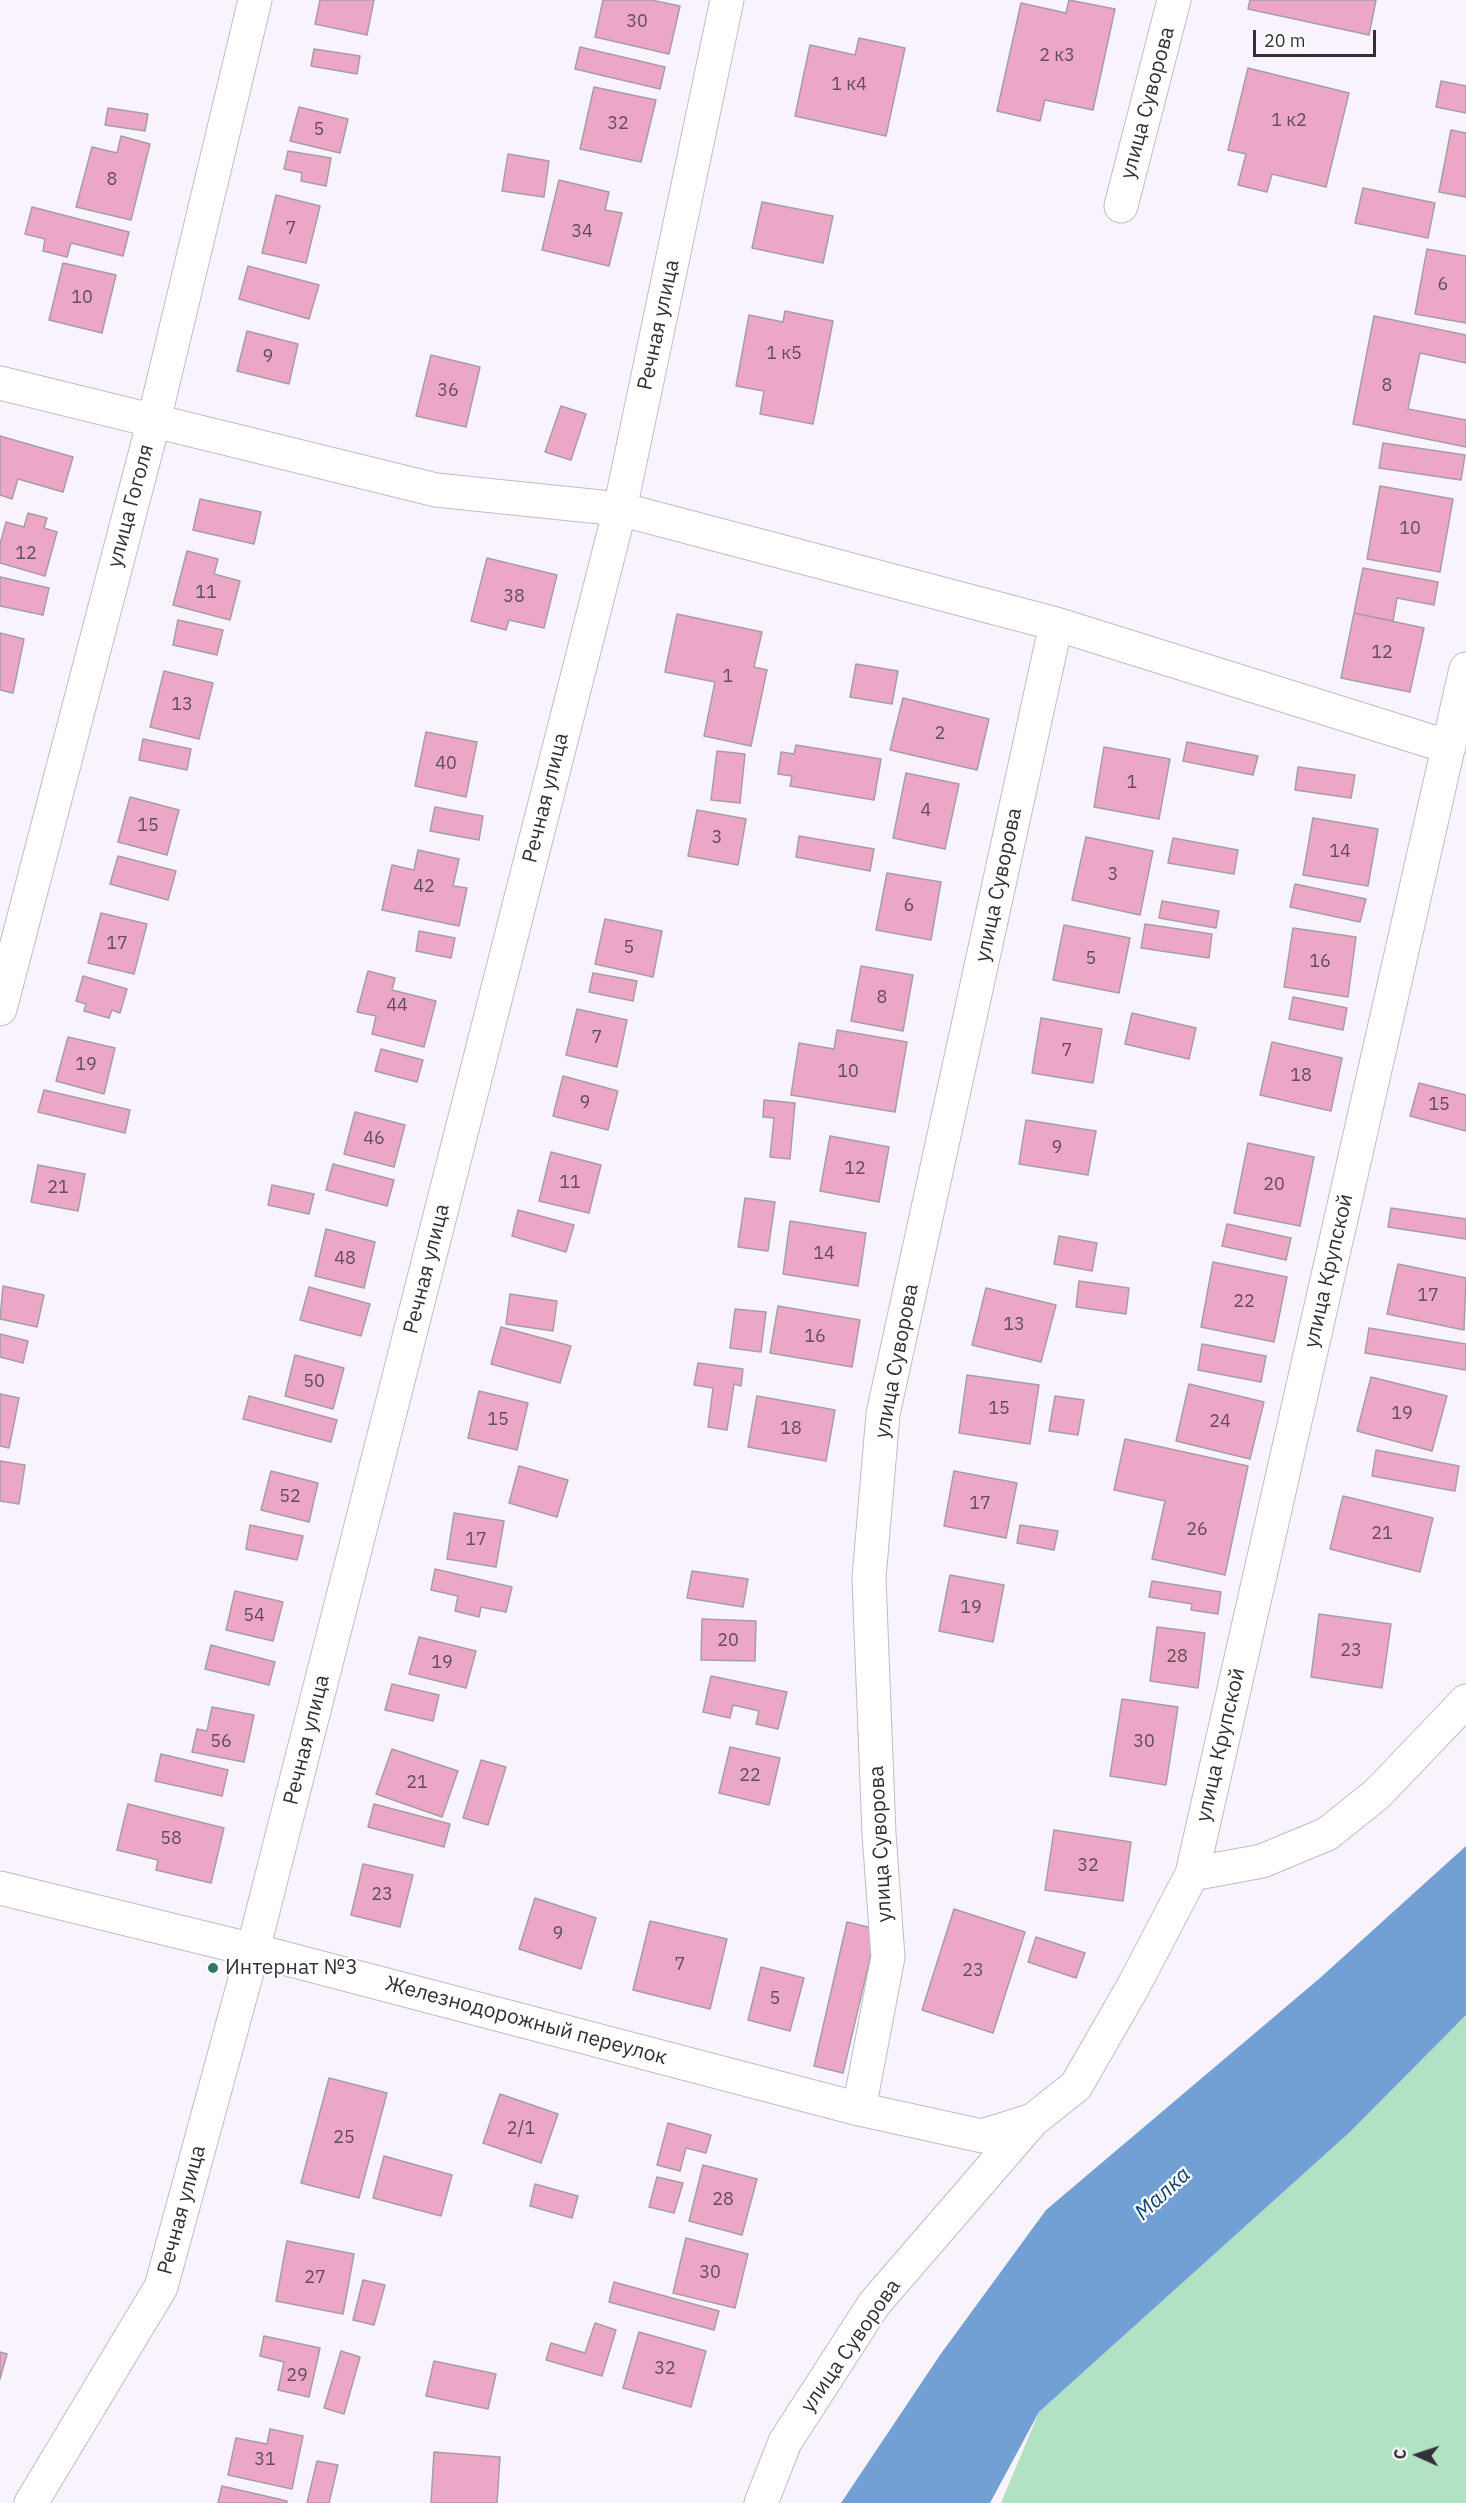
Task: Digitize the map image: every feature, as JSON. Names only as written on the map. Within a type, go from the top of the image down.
[{"type":"street","name":"улица Гоголя","points":[[0,1009],[154,420],[255,0]]},
{"type":"street","name":"Речная улица","points":[[31,2503],[160,2287],[253,1950],[620,509],[727,0]]},
{"type":"street","name":"улица Суворова","points":[[1121,206],[1174,0]]},
{"type":"street","points":[[0,383],[436,490],[620,509],[1056,624],[1449,747]]},
{"type":"street","name":"улица Суворова","points":[[859,2109],[888,1957],[879,1834],[869,1578],[884,1414],[1056,624]]},
{"type":"street","name":"улица Крупской","points":[[1033,2120],[1076,2086],[1134,1985],[1191,1874],[1466,669]]},
{"type":"street","points":[[1191,1874],[1262,1861],[1327,1834],[1377,1794],[1466,1701]]},
{"type":"street","name":"Железнодорожный переулок","points":[[0,1888],[253,1950],[859,2109],[982,2136],[1033,2120]]},
{"type":"street","name":"улица Суворова","points":[[761,2503],[785,2442],[874,2304],[1033,2120]]},
{"type":"green space","points":[[1466,2015],[1466,2503],[1001,2503],[1039,2412],[1350,2132]]},
{"type":"water","name":"Малка","points":[[1466,1846],[1466,2015],[1350,2132],[1039,2412],[990,2503],[841,2503],[940,2355],[1046,2210],[1320,1978]]},
{"type":"building","points":[[320,0],[374,0],[367,35],[315,24]]},
{"type":"building","points":[[603,0],[651,0],[680,6],[669,54],[595,37]]},
{"type":"building","points":[[1069,0],[1115,9],[1093,110],[1045,100],[1040,121],[997,111],[1021,3],[1066,13]]},
{"type":"building","points":[[1250,0],[1376,0],[1369,35],[1248,9]]},
{"type":"building","points":[[859,38],[905,48],[886,136],[795,116],[810,45],[855,55]]},
{"type":"building","points":[[580,47],[665,67],[660,89],[575,69]]},
{"type":"building","points":[[314,49],[360,56],[357,74],[311,66]]},
{"type":"building","points":[[1248,68],[1349,93],[1326,187],[1272,174],[1267,192],[1238,185],[1246,154],[1228,150]]},
{"type":"building","points":[[1441,81],[1466,86],[1466,113],[1436,107]]},
{"type":"building","points":[[594,87],[656,100],[641,162],[580,149]]},
{"type":"building","points":[[299,107],[348,119],[340,153],[290,141]]},
{"type":"building","points":[[108,108],[148,114],[145,131],[105,125]]},
{"type":"building","points":[[1451,130],[1466,133],[1466,197],[1439,192]]},
{"type":"building","points":[[121,136],[150,144],[131,220],[76,207],[92,147],[117,153]]},
{"type":"building","points":[[288,151],[331,158],[326,186],[301,181],[302,173],[284,169]]},
{"type":"building","points":[[508,154],[549,161],[544,197],[502,191]]},
{"type":"building","points":[[559,180],[609,192],[605,210],[622,213],[609,266],[542,250]]},
{"type":"building","points":[[1363,188],[1435,203],[1428,238],[1355,223]]},
{"type":"building","points":[[276,195],[320,206],[306,263],[262,253]]},
{"type":"building","points":[[762,202],[833,216],[823,263],[752,248]]},
{"type":"building","points":[[32,207],[129,232],[123,256],[71,243],[67,257],[43,251],[45,239],[25,234]]},
{"type":"building","points":[[1427,249],[1466,256],[1466,323],[1415,314]]},
{"type":"building","points":[[63,263],[116,275],[102,333],[49,320]]},
{"type":"building","points":[[248,266],[319,285],[309,319],[239,299]]},
{"type":"building","points":[[785,311],[833,321],[813,424],[760,414],[764,391],[736,386],[749,315],[783,322]]},
{"type":"building","points":[[1374,316],[1466,335],[1466,363],[1420,353],[1408,409],[1466,420],[1466,447],[1353,424]]},
{"type":"building","points":[[247,331],[298,344],[289,384],[237,371]]},
{"type":"building","points":[[431,355],[480,367],[466,427],[416,416]]},
{"type":"building","points":[[561,406],[586,414],[571,460],[545,452]]},
{"type":"building","points":[[0,436],[73,457],[63,492],[18,479],[12,499],[0,495]]},
{"type":"building","points":[[1383,443],[1465,455],[1461,480],[1379,468]]},
{"type":"building","points":[[1380,486],[1453,499],[1440,572],[1367,559]]},
{"type":"building","points":[[200,499],[261,512],[254,544],[193,530]]},
{"type":"building","points":[[28,513],[47,518],[44,528],[57,532],[45,576],[0,563],[0,544],[6,522],[24,527]]},
{"type":"building","points":[[187,551],[218,559],[214,574],[240,581],[230,620],[173,605]]},
{"type":"building","points":[[487,558],[557,575],[544,628],[509,620],[506,630],[471,621]]},
{"type":"building","points":[[1363,568],[1438,582],[1434,605],[1397,598],[1393,621],[1354,613]]},
{"type":"building","points":[[0,577],[49,588],[43,615],[0,606]]},
{"type":"building","points":[[1354,613],[1424,628],[1410,692],[1341,678]]},
{"type":"building","points":[[677,614],[762,632],[754,667],[767,670],[751,746],[704,736],[715,682],[665,672]]},
{"type":"building","points":[[178,620],[223,630],[217,655],[173,645]]},
{"type":"building","points":[[0,633],[24,639],[13,693],[0,690]]},
{"type":"building","points":[[856,664],[898,671],[892,704],[850,697]]},
{"type":"building","points":[[164,671],[213,683],[199,739],[150,727]]},
{"type":"building","points":[[903,698],[989,719],[977,770],[890,750]]},
{"type":"building","points":[[426,732],[477,742],[466,797],[415,786]]},
{"type":"building","points":[[143,739],[191,749],[187,770],[139,760]]},
{"type":"building","points":[[1187,742],[1258,756],[1253,775],[1183,761]]},
{"type":"building","points":[[796,745],[881,759],[874,800],[790,786],[792,776],[778,774],[781,752],[794,754]]},
{"type":"building","points":[[1104,747],[1170,759],[1159,819],[1094,807]]},
{"type":"building","points":[[717,751],[745,754],[740,803],[711,800]]},
{"type":"building","points":[[1298,767],[1355,775],[1351,798],[1295,790]]},
{"type":"building","points":[[906,773],[959,784],[945,849],[893,838]]},
{"type":"building","points":[[130,797],[179,810],[167,855],[118,842]]},
{"type":"building","points":[[435,807],[483,816],[479,840],[430,831]]},
{"type":"building","points":[[697,810],[746,819],[738,865],[688,856]]},
{"type":"building","points":[[1313,818],[1378,829],[1368,886],[1303,875]]},
{"type":"building","points":[[799,836],[874,849],[870,871],[796,857]]},
{"type":"building","points":[[1086,837],[1153,851],[1140,915],[1072,900]]},
{"type":"building","points":[[1173,838],[1238,850],[1234,874],[1168,863]]},
{"type":"building","points":[[418,850],[459,859],[453,886],[467,888],[459,926],[382,910],[392,865],[414,870]]},
{"type":"building","points":[[118,856],[176,871],[168,900],[110,884]]},
{"type":"building","points":[[887,873],[941,882],[931,940],[876,930]]},
{"type":"building","points":[[1295,884],[1366,899],[1360,922],[1290,907]]},
{"type":"building","points":[[1162,901],[1219,911],[1216,928],[1159,918]]},
{"type":"building","points":[[101,913],[147,924],[134,974],[88,963]]},
{"type":"building","points":[[605,919],[662,931],[653,977],[595,964]]},
{"type":"building","points":[[1145,924],[1212,934],[1209,958],[1141,948]]},
{"type":"building","points":[[1064,925],[1130,938],[1119,993],[1053,980]]},
{"type":"building","points":[[1293,928],[1356,937],[1348,997],[1284,987]]},
{"type":"building","points":[[419,931],[455,938],[451,958],[416,951]]},
{"type":"building","points":[[861,966],[913,975],[903,1031],[851,1021]]},
{"type":"building","points":[[368,971],[395,978],[392,990],[436,1001],[424,1047],[372,1034],[376,1016],[357,1012]]},
{"type":"building","points":[[593,973],[637,981],[633,1001],[589,992]]},
{"type":"building","points":[[83,976],[127,989],[120,1013],[112,1010],[109,1018],[84,1011],[86,1004],[76,1001]]},
{"type":"building","points":[[1293,997],[1347,1008],[1343,1030],[1289,1019]]},
{"type":"building","points":[[577,1009],[627,1020],[617,1067],[566,1055]]},
{"type":"building","points":[[1132,1013],[1196,1028],[1189,1059],[1125,1044]]},
{"type":"building","points":[[1041,1018],[1102,1029],[1093,1083],[1032,1073]]},
{"type":"building","points":[[837,1030],[907,1042],[895,1112],[791,1095],[799,1043],[834,1049]]},
{"type":"building","points":[[68,1037],[115,1048],[104,1094],[56,1081]]},
{"type":"building","points":[[1272,1042],[1342,1058],[1331,1111],[1260,1095]]},
{"type":"building","points":[[381,1049],[423,1060],[417,1082],[375,1071]]},
{"type":"building","points":[[563,1076],[618,1091],[608,1130],[553,1116]]},
{"type":"building","points":[[1419,1083],[1466,1095],[1466,1131],[1410,1116]]},
{"type":"building","points":[[44,1090],[130,1110],[125,1133],[38,1112]]},
{"type":"building","points":[[764,1100],[795,1103],[790,1159],[770,1157],[774,1118],[763,1117]]},
{"type":"building","points":[[355,1112],[405,1125],[394,1167],[344,1154]]},
{"type":"building","points":[[1026,1120],[1096,1131],[1088,1175],[1019,1164]]},
{"type":"building","points":[[830,1136],[889,1147],[879,1202],[820,1191]]},
{"type":"building","points":[[1248,1143],[1314,1157],[1300,1226],[1234,1213]]},
{"type":"building","points":[[551,1152],[601,1165],[589,1213],[539,1201]]},
{"type":"building","points":[[333,1164],[394,1180],[387,1206],[326,1190]]},
{"type":"building","points":[[38,1165],[85,1174],[78,1211],[31,1202]]},
{"type":"building","points":[[272,1185],[314,1194],[309,1214],[268,1205]]},
{"type":"building","points":[[745,1198],[775,1202],[768,1251],[738,1247]]},
{"type":"building","points":[[1391,1208],[1466,1219],[1466,1239],[1388,1227]]},
{"type":"building","points":[[518,1210],[574,1225],[566,1252],[512,1236]]},
{"type":"building","points":[[790,1221],[866,1233],[858,1286],[783,1274]]},
{"type":"building","points":[[1227,1224],[1291,1238],[1286,1260],[1222,1246]]},
{"type":"building","points":[[326,1229],[375,1242],[364,1288],[315,1276]]},
{"type":"building","points":[[1059,1236],[1097,1243],[1092,1271],[1054,1264]]},
{"type":"building","points":[[1213,1262],[1287,1277],[1274,1342],[1201,1327]]},
{"type":"building","points":[[1398,1264],[1466,1278],[1464,1330],[1387,1314]]},
{"type":"building","points":[[1079,1281],[1129,1288],[1126,1314],[1076,1307]]},
{"type":"building","points":[[3,1286],[44,1295],[37,1327],[0,1319]]},
{"type":"building","points":[[309,1287],[370,1304],[361,1336],[300,1320]]},
{"type":"building","points":[[986,1288],[1056,1305],[1041,1362],[972,1345]]},
{"type":"building","points":[[510,1294],[557,1301],[553,1331],[506,1324]]},
{"type":"building","points":[[778,1306],[860,1320],[852,1367],[770,1353]]},
{"type":"building","points":[[735,1309],[766,1312],[761,1352],[730,1348]]},
{"type":"building","points":[[501,1327],[571,1346],[560,1383],[491,1364]]},
{"type":"building","points":[[1369,1328],[1466,1344],[1466,1370],[1365,1353]]},
{"type":"building","points":[[0,1334],[28,1341],[23,1363],[0,1357]]},
{"type":"building","points":[[1202,1344],[1266,1356],[1261,1382],[1198,1370]]},
{"type":"building","points":[[295,1355],[344,1368],[333,1409],[285,1396]]},
{"type":"building","points":[[698,1363],[743,1369],[741,1386],[734,1384],[727,1430],[708,1427],[713,1388],[694,1385]]},
{"type":"building","points":[[967,1375],[1039,1385],[1030,1444],[959,1433]]},
{"type":"building","points":[[1371,1377],[1447,1396],[1432,1451],[1357,1431]]},
{"type":"building","points":[[1189,1384],[1264,1402],[1250,1459],[1176,1441]]},
{"type":"building","points":[[479,1391],[528,1403],[517,1450],[468,1438]]},
{"type":"building","points":[[0,1394],[19,1398],[9,1448],[0,1446]]},
{"type":"building","points":[[249,1396],[337,1420],[331,1442],[243,1419]]},
{"type":"building","points":[[757,1396],[835,1410],[826,1461],[748,1447]]},
{"type":"building","points":[[1055,1396],[1084,1400],[1078,1435],[1049,1431]]},
{"type":"building","points":[[1125,1439],[1248,1466],[1225,1575],[1152,1559],[1165,1501],[1114,1490]]},
{"type":"building","points":[[1376,1450],[1459,1466],[1455,1491],[1372,1476]]},
{"type":"building","points":[[0,1461],[25,1465],[19,1504],[0,1501]]},
{"type":"building","points":[[519,1466],[568,1480],[557,1517],[509,1503]]},
{"type":"building","points":[[271,1471],[318,1483],[309,1522],[261,1510]]},
{"type":"building","points":[[954,1471],[1017,1483],[1006,1538],[944,1526]]},
{"type":"building","points":[[1343,1496],[1433,1518],[1420,1572],[1330,1549]]},
{"type":"building","points":[[454,1513],[504,1521],[496,1567],[447,1559]]},
{"type":"building","points":[[250,1525],[303,1536],[297,1560],[246,1549]]},
{"type":"building","points":[[1020,1525],[1058,1531],[1054,1550],[1017,1543]]},
{"type":"building","points":[[435,1569],[512,1587],[506,1612],[481,1607],[479,1617],[455,1611],[458,1596],[431,1590]]},
{"type":"building","points":[[692,1571],[748,1579],[743,1607],[687,1598]]},
{"type":"building","points":[[950,1575],[1004,1585],[993,1642],[939,1631]]},
{"type":"building","points":[[1152,1581],[1221,1592],[1218,1614],[1191,1610],[1192,1604],[1149,1597]]},
{"type":"building","points":[[235,1591],[283,1602],[273,1641],[226,1630]]},
{"type":"building","points":[[1319,1614],[1391,1624],[1382,1688],[1311,1677]]},
{"type":"building","points":[[702,1619],[756,1621],[755,1661],[701,1660]]},
{"type":"building","points":[[1157,1627],[1205,1633],[1198,1688],[1150,1681]]},
{"type":"building","points":[[419,1637],[476,1651],[466,1688],[409,1674]]},
{"type":"building","points":[[211,1645],[275,1662],[269,1685],[205,1669]]},
{"type":"building","points":[[711,1676],[787,1692],[778,1729],[756,1724],[759,1711],[733,1705],[730,1718],[703,1712]]},
{"type":"building","points":[[392,1684],[439,1695],[433,1721],[385,1710]]},
{"type":"building","points":[[1122,1699],[1178,1707],[1166,1785],[1110,1776]]},
{"type":"building","points":[[212,1707],[254,1715],[244,1762],[192,1752],[197,1729],[207,1731]]},
{"type":"building","points":[[730,1747],[780,1758],[769,1805],[719,1793]]},
{"type":"building","points":[[392,1749],[458,1771],[442,1817],[376,1794]]},
{"type":"building","points":[[161,1754],[228,1770],[222,1796],[155,1781]]},
{"type":"building","points":[[481,1760],[506,1767],[488,1825],[463,1818]]},
{"type":"building","points":[[128,1804],[224,1828],[211,1883],[156,1870],[158,1860],[117,1850]]},
{"type":"building","points":[[374,1804],[450,1824],[444,1847],[368,1827]]},
{"type":"building","points":[[1054,1830],[1131,1842],[1123,1901],[1045,1890]]},
{"type":"building","points":[[363,1864],[413,1875],[400,1927],[351,1915]]},
{"type":"building","points":[[535,1898],[596,1918],[581,1969],[519,1949]]},
{"type":"building","points":[[954,1909],[1025,1932],[993,2033],[922,2010]]},
{"type":"building","points":[[650,1921],[727,1939],[710,2009],[633,1990]]},
{"type":"building","points":[[847,1922],[877,1929],[843,2073],[814,2066]]},
{"type":"building","points":[[1036,1937],[1085,1953],[1076,1978],[1028,1962]]},
{"type":"building","points":[[761,1967],[804,1978],[790,2031],[748,2020]]},
{"type":"building","points":[[329,2078],[387,2093],[359,2198],[301,2183]]},
{"type":"building","points":[[500,2094],[558,2114],[541,2163],[483,2143]]},
{"type":"building","points":[[668,2123],[711,2135],[706,2153],[686,2148],[680,2171],[657,2165]]},
{"type":"building","points":[[384,2156],[452,2175],[441,2216],[373,2198]]},
{"type":"building","points":[[703,2165],[757,2179],[742,2235],[689,2221]]},
{"type":"building","points":[[657,2177],[683,2183],[674,2213],[649,2207]]},
{"type":"building","points":[[535,2184],[578,2196],[572,2218],[530,2206]]},
{"type":"building","points":[[686,2238],[748,2254],[735,2308],[673,2293]]},
{"type":"building","points":[[287,2241],[354,2254],[343,2314],[276,2301]]},
{"type":"building","points":[[363,2280],[385,2285],[374,2325],[353,2320]]},
{"type":"building","points":[[614,2282],[719,2311],[714,2330],[609,2302]]},
{"type":"building","points":[[595,2323],[616,2330],[602,2376],[546,2360],[551,2343],[585,2353]]},
{"type":"building","points":[[639,2332],[706,2351],[691,2407],[623,2388]]},
{"type":"building","points":[[264,2336],[320,2348],[309,2397],[278,2390],[284,2362],[260,2356]]},
{"type":"building","points":[[341,2351],[360,2357],[344,2414],[324,2408]]},
{"type":"building","points":[[0,2352],[7,2354],[0,2379]]},
{"type":"building","points":[[434,2361],[496,2374],[488,2409],[426,2396]]},
{"type":"building","points":[[270,2429],[303,2436],[292,2489],[228,2475],[236,2438],[267,2444]]},
{"type":"building","points":[[434,2452],[500,2457],[497,2503],[431,2503]]},
{"type":"building","points":[[317,2461],[338,2465],[329,2503],[307,2503]]},
{"type":"building","points":[[222,2486],[287,2501],[287,2503],[218,2503]]},
{"type":"place","name":"Интернат №3","points":[[213,1968]]}]
